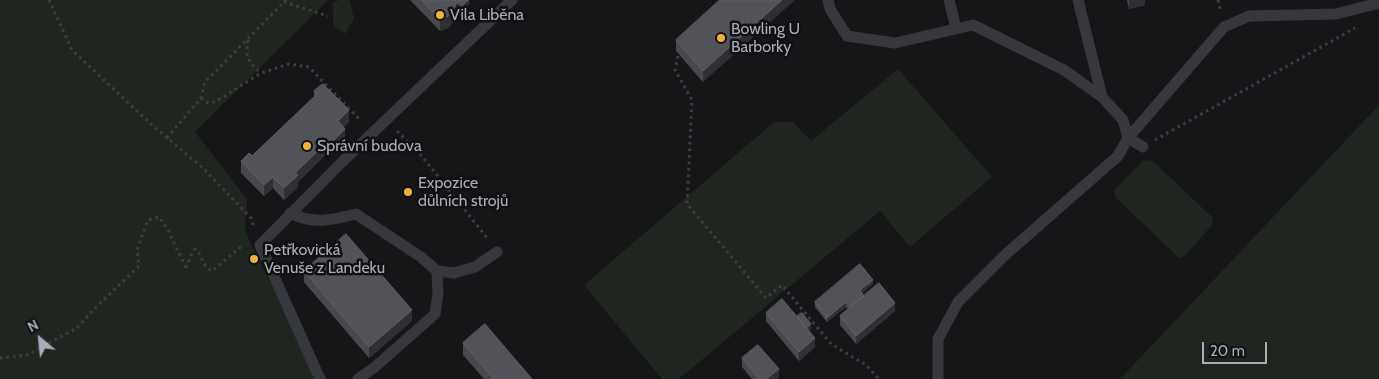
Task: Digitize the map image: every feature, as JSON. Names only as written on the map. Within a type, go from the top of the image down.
[{"type":"lane","points":[[320,379],[260,245],[372,133],[512,0]]},
{"type":"lane","points":[[828,0],[830,9],[847,36],[895,43],[973,25],[1064,70],[1102,97],[1123,120],[1128,138],[1143,147]]},
{"type":"lane","points":[[949,0],[956,28]]},
{"type":"lane","points":[[1078,0],[1102,97]]},
{"type":"lane","points":[[938,379],[938,339],[958,302],[1005,255],[1118,156],[1128,138],[1224,27],[1249,16],[1336,14],[1379,2]]},
{"type":"lane","points":[[290,214],[311,221],[356,214],[421,257],[437,271],[454,274],[475,267],[497,252]]},
{"type":"lane","points":[[358,379],[375,367],[435,314],[438,293],[437,271]]},
{"type":"path","points":[[49,0],[72,50],[167,138],[204,169],[251,218],[260,245]]},
{"type":"path","points":[[167,138],[201,98],[205,82],[285,1],[328,16]]},
{"type":"path","points":[[1143,147],[1363,23]]},
{"type":"path","points":[[248,39],[246,52],[251,64],[262,73]]},
{"type":"path","points":[[678,56],[675,70],[692,100],[687,204],[766,298],[782,285],[831,344],[866,365],[879,379]]},
{"type":"path","points":[[201,98],[208,103],[215,102],[262,73],[289,64],[309,67],[372,133]]},
{"type":"path","points":[[401,136],[420,154],[497,252]]},
{"type":"path","points":[[0,358],[27,355],[77,328],[139,266],[137,250],[148,220],[160,217],[186,268],[195,249],[198,251],[204,266],[212,271],[232,252]]},
{"type":"shaded area","points":[[0,0],[328,0],[195,132],[247,199],[245,227],[248,238],[315,379],[0,379]]},
{"type":"shaded area","points":[[339,0],[350,0],[354,19],[345,34],[333,26],[333,3]]},
{"type":"shaded area","points":[[898,69],[992,177],[910,247],[880,211],[679,379],[662,379],[584,285],[774,122],[793,122],[811,141]]},
{"type":"shaded area","points":[[1379,105],[1379,379],[1120,379]]},
{"type":"shaded area","points":[[1144,160],[1153,161],[1213,218],[1212,225],[1185,256],[1179,258],[1115,197],[1115,189]]},
{"type":"building","points":[[422,0],[455,0],[457,2],[448,16],[440,19]]},
{"type":"building","points":[[457,0],[468,0],[463,5]]},
{"type":"building","points":[[720,0],[782,0],[703,71],[676,40]]},
{"type":"building","name":"Správní budova","points":[[323,84],[349,110],[338,121],[345,129],[332,142],[329,140],[295,173],[298,175],[284,188],[273,177],[264,185],[241,161],[249,153],[252,156],[317,94],[314,91]]},
{"type":"building","points":[[346,234],[412,310],[369,347],[304,271]]},
{"type":"building","points":[[860,264],[873,280],[860,290],[864,296],[851,307],[846,302],[827,318],[815,302]]},
{"type":"building","points":[[879,283],[895,303],[856,336],[840,316]]},
{"type":"building","points":[[782,299],[815,338],[799,352],[766,313]]},
{"type":"building","points":[[802,313],[811,324],[806,328],[797,316]]},
{"type":"building","points":[[485,324],[532,379],[494,379],[463,343]]},
{"type":"building","points":[[758,345],[779,369],[766,379],[759,379],[742,358]]},
{"type":"place","name":"Vila Liběna","points":[[440,15]]},
{"type":"place","name":"Bowling U Barborky","points":[[721,38]]},
{"type":"place","name":"Správní budova","points":[[307,146]]},
{"type":"place","name":"Expozice důlních strojů","points":[[408,192]]},
{"type":"place","name":"Petřkovická Venuše z Landeku","points":[[254,259]]}]
